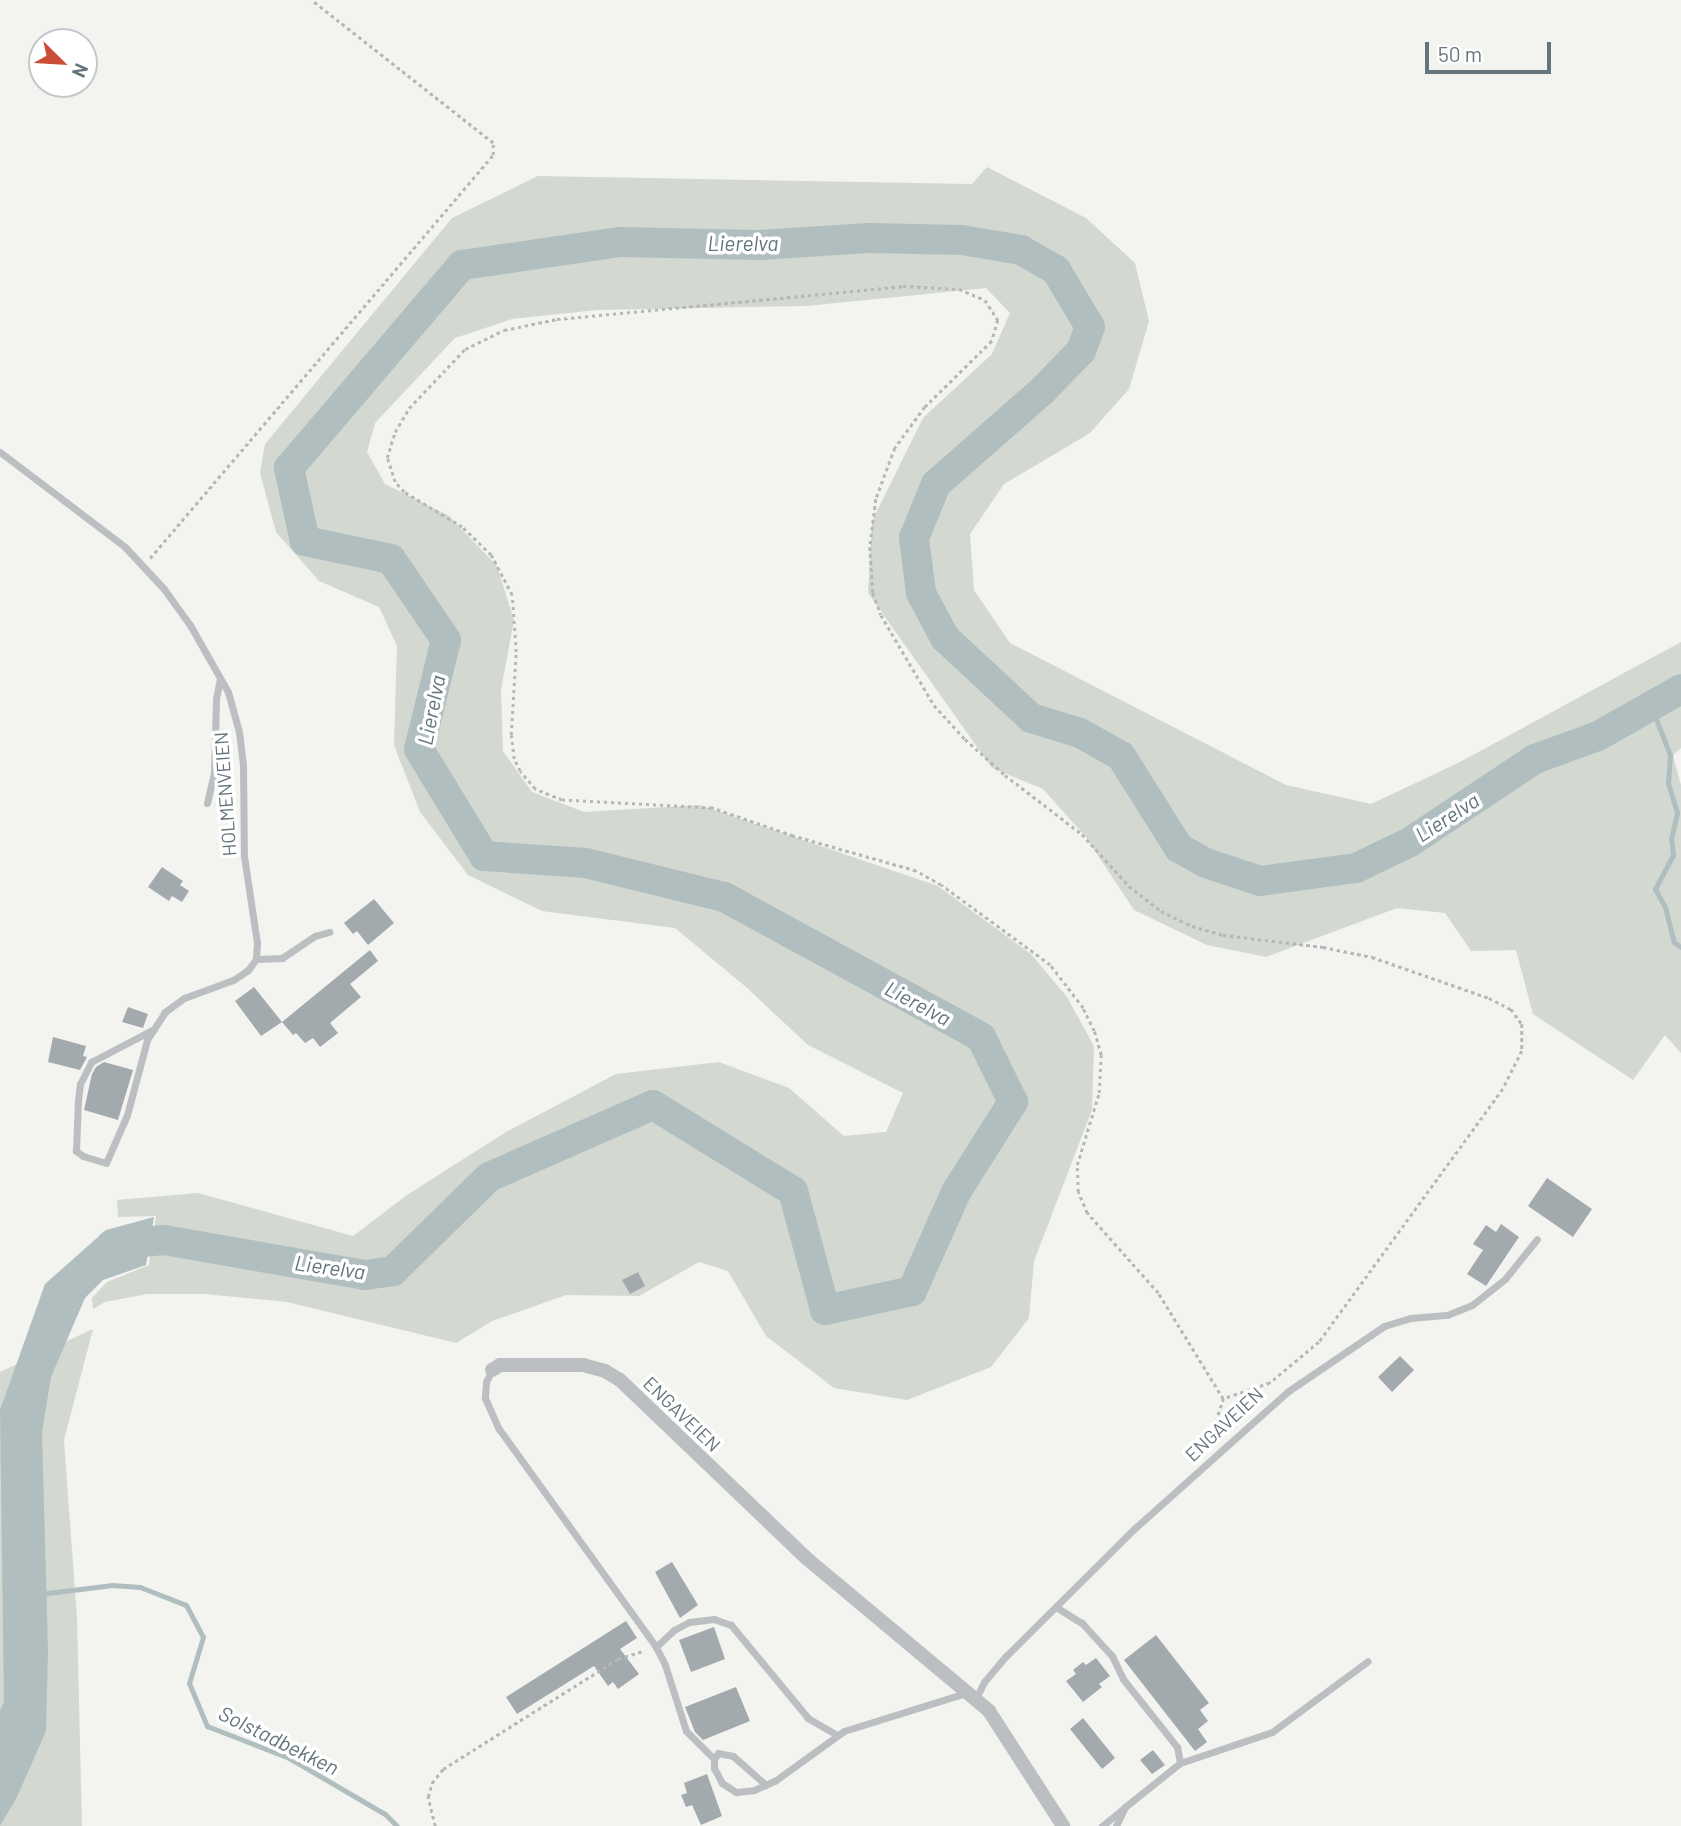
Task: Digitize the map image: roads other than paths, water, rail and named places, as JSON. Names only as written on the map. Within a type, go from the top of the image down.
[{"type":"street","name":"ENGAVEIEN","points":[[492,1370],[500,1365],[583,1365],[612,1374],[805,1557],[972,1695],[1000,1723],[1027,1773],[1063,1826]]},
{"type":"lane","name":"HOLMENVEIEN","points":[[0,452],[110,535],[143,565],[190,625],[220,678],[239,732],[244,856],[257,943],[256,959]]},
{"type":"lane","points":[[207,803],[214,772],[216,699],[220,678]]},
{"type":"lane","points":[[154,1029],[90,1062],[82,1076],[76,1151],[106,1163],[127,1115],[147,1040],[154,1029],[164,1012],[184,998],[233,980],[248,970],[256,959],[282,958],[316,936],[329,932]]},
{"type":"lane","name":"ENGAVEIEN","points":[[972,1695],[1005,1657],[1134,1529],[1287,1392],[1384,1326],[1411,1318],[1447,1315],[1472,1305],[1505,1279],[1537,1239]]},
{"type":"lane","points":[[492,1370],[486,1382],[485,1398],[499,1429],[656,1647],[665,1665],[686,1731],[714,1759],[717,1777],[728,1789],[744,1792],[766,1785],[837,1735],[895,1713],[972,1695]]},
{"type":"lane","points":[[1056,1607],[1082,1623],[1112,1656],[1123,1679],[1177,1748],[1180,1763]]},
{"type":"lane","points":[[656,1647],[680,1625],[689,1622],[714,1619],[731,1625],[808,1718],[837,1735]]},
{"type":"lane","points":[[1102,1826],[1180,1763],[1272,1732],[1368,1661]]},
{"type":"lane","points":[[714,1759],[718,1753],[733,1756],[766,1785]]},
{"type":"lane","points":[[1116,1826],[1125,1807]]},
{"type":"waterway","name":"Lierelva","points":[[111,1245],[164,1240],[365,1275],[393,1271],[489,1177],[653,1105],[793,1191],[825,1310],[912,1291],[956,1192],[1013,1102],[981,1037],[724,897],[586,863],[484,856],[419,749],[446,640],[391,559],[305,541],[289,468],[462,265],[620,242],[760,245],[869,238],[962,240],[1021,250],[1056,270],[1090,327],[1081,351],[1043,390],[936,484],[914,538],[921,593],[945,638],[1031,718],[1080,733],[1121,756],[1179,848],[1206,863],[1260,881],[1356,868],[1410,842],[1535,759],[1598,736],[1681,689]]},
{"type":"waterway","points":[[1651,706],[1670,755],[1668,783],[1677,813],[1671,838],[1673,855],[1655,889],[1665,907],[1674,942],[1681,947]]},
{"type":"waterway","name":"Solstadbekken","points":[[40,1594],[112,1585],[140,1587],[186,1605],[203,1637],[189,1683],[207,1726],[289,1758],[385,1814],[397,1826]]}]
